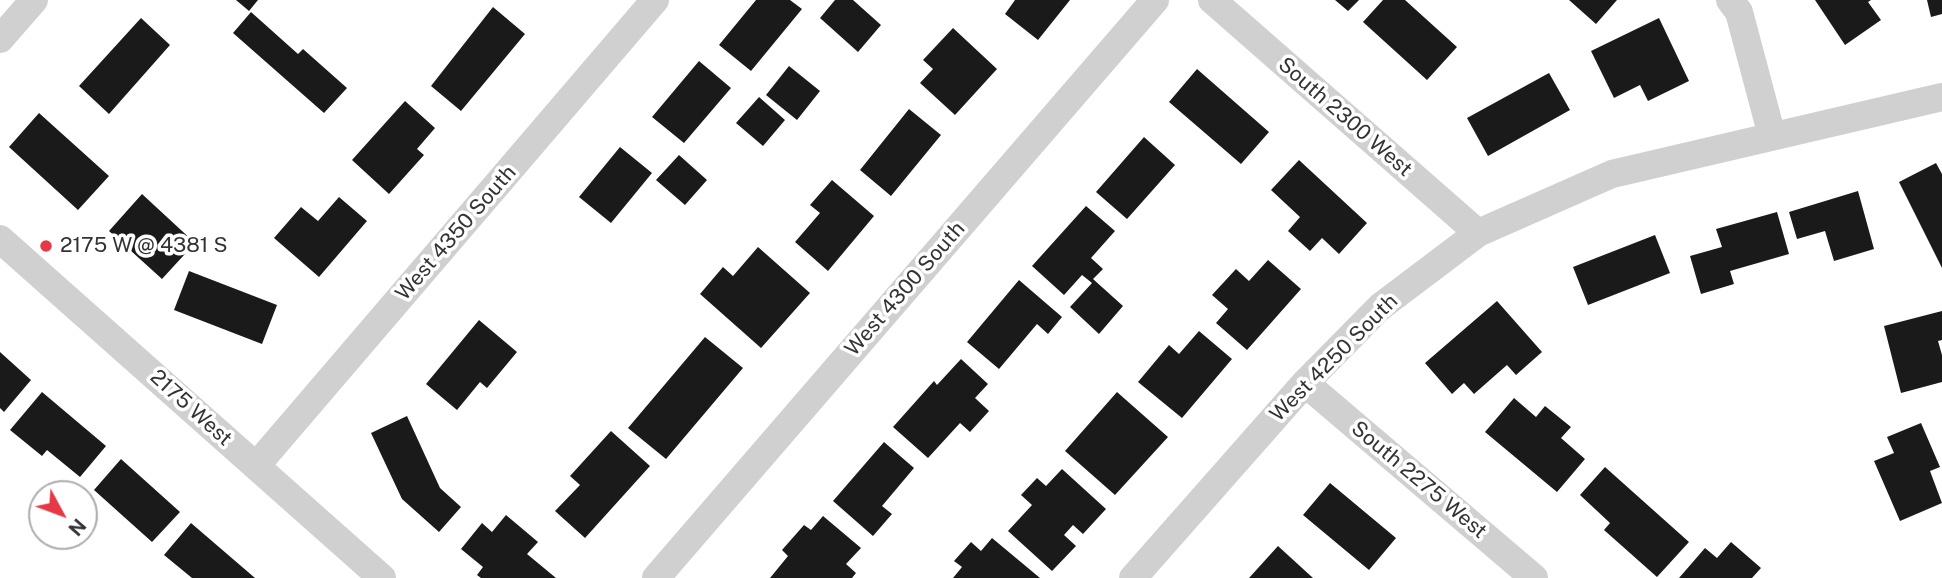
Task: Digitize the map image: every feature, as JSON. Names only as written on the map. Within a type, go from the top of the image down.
[{"type":"street","points":[[0,39],[34,0]]},
{"type":"street","name":"West 4350 South","points":[[256,466],[655,0]]},
{"type":"street","name":"West 4300 South","points":[[656,578],[1155,0]]},
{"type":"street","name":"South 2300 West","points":[[1212,0],[1478,233]]},
{"type":"street","points":[[1730,0],[1739,12],[1772,136]]},
{"type":"street","name":"West 4250 South","points":[[1133,578],[1305,383],[1380,307],[1478,233],[1612,174],[1942,97]]},
{"type":"street","name":"2175 West","points":[[0,239],[382,578]]},
{"type":"street","name":"South 2275 West","points":[[1305,383],[1534,578]]},
{"type":"building","points":[[236,0],[258,0],[249,11]]},
{"type":"building","points":[[756,0],[790,0],[802,9],[751,71],[719,45]]},
{"type":"building","points":[[835,0],[853,0],[881,25],[858,52],[820,18]]},
{"type":"building","points":[[1015,0],[1070,0],[1038,40],[1005,14]]},
{"type":"building","points":[[1335,0],[1359,0],[1348,11]]},
{"type":"building","points":[[1383,0],[1405,0],[1457,47],[1427,80],[1363,22]]},
{"type":"building","points":[[1569,0],[1617,0],[1596,24]]},
{"type":"building","points":[[1815,0],[1871,0],[1868,2],[1881,20],[1845,45]]},
{"type":"building","points":[[1927,0],[1942,0],[1942,14],[1931,17]]},
{"type":"building","points":[[493,7],[525,34],[461,111],[431,86]]},
{"type":"building","points":[[251,12],[298,54],[303,49],[347,88],[324,113],[233,33]]},
{"type":"building","points":[[141,18],[170,45],[109,114],[79,86]]},
{"type":"building","points":[[1659,18],[1689,81],[1648,101],[1640,85],[1614,98],[1591,51]]},
{"type":"building","points":[[953,28],[997,69],[955,115],[920,83],[933,69],[923,60]]},
{"type":"building","points":[[699,61],[731,88],[684,143],[652,117]]},
{"type":"building","points":[[789,66],[820,91],[797,120],[766,95]]},
{"type":"building","points":[[1197,69],[1269,132],[1241,164],[1169,102]]},
{"type":"building","points":[[1549,73],[1570,110],[1488,156],[1467,118]]},
{"type":"building","points":[[759,97],[785,120],[763,146],[736,123]]},
{"type":"building","points":[[405,101],[435,128],[417,149],[424,155],[389,194],[352,160]]},
{"type":"building","points":[[909,109],[941,135],[891,196],[860,170]]},
{"type":"building","points":[[39,113],[109,176],[78,210],[9,147]]},
{"type":"building","points":[[1144,137],[1175,165],[1127,219],[1096,192]]},
{"type":"building","points":[[620,147],[652,173],[611,223],[579,197]]},
{"type":"building","points":[[679,155],[707,180],[685,205],[656,180]]},
{"type":"building","points":[[1299,160],[1367,223],[1339,254],[1322,238],[1310,251],[1288,231],[1300,217],[1271,190]]},
{"type":"building","points":[[1936,163],[1942,174],[1942,268],[1899,182]]},
{"type":"building","points":[[832,180],[874,216],[828,271],[795,242],[820,213],[810,205]]},
{"type":"building","points":[[1858,191],[1874,249],[1834,261],[1825,231],[1797,239],[1789,212]]},
{"type":"building","points":[[142,194],[195,243],[162,279],[109,231]]},
{"type":"building","points":[[339,197],[367,221],[319,277],[274,238],[301,207],[318,221]]},
{"type":"building","points":[[1086,206],[1115,231],[1091,258],[1103,269],[1093,279],[1123,306],[1099,334],[1070,307],[1092,283],[1082,275],[1064,295],[1032,266]]},
{"type":"building","points":[[1777,212],[1789,254],[1730,271],[1734,284],[1701,294],[1690,256],[1722,247],[1716,229]]},
{"type":"building","points":[[1655,235],[1670,273],[1588,305],[1573,267]]},
{"type":"building","points":[[758,247],[810,293],[761,348],[700,294],[723,267],[733,276]]},
{"type":"building","points":[[1268,260],[1301,289],[1247,350],[1216,323],[1228,309],[1212,295],[1236,269],[1249,281]]},
{"type":"building","points":[[189,271],[277,305],[262,344],[174,310]]},
{"type":"building","points":[[1019,280],[1062,317],[1048,334],[1037,324],[999,369],[967,342]]},
{"type":"building","points":[[1497,301],[1542,352],[1516,375],[1507,365],[1474,394],[1464,383],[1452,394],[1425,363]]},
{"type":"building","points":[[1942,311],[1942,340],[1938,341],[1942,355],[1942,382],[1901,393],[1884,326]]},
{"type":"building","points":[[479,320],[517,352],[487,388],[480,382],[457,410],[426,384]]},
{"type":"building","points":[[1199,331],[1232,359],[1182,418],[1138,382],[1169,345],[1179,354]]},
{"type":"building","points":[[705,337],[743,368],[666,459],[628,428]]},
{"type":"building","points":[[0,352],[31,380],[4,412],[0,408]]},
{"type":"building","points":[[961,359],[988,384],[975,398],[989,411],[970,432],[960,423],[928,458],[893,427],[934,381],[937,385]]},
{"type":"building","points":[[42,392],[106,446],[80,477],[47,450],[42,456],[10,430]]},
{"type":"building","points":[[1117,392],[1168,437],[1115,495],[1065,451]]},
{"type":"building","points":[[1514,398],[1536,417],[1545,406],[1571,427],[1561,438],[1585,459],[1557,492],[1485,432]]},
{"type":"building","points":[[407,416],[440,488],[461,507],[439,532],[402,499],[371,433]]},
{"type":"building","points":[[1921,423],[1940,467],[1930,471],[1942,503],[1900,521],[1874,461],[1894,453],[1887,437]]},
{"type":"building","points":[[611,431],[650,466],[585,538],[555,511],[580,485],[570,476]]},
{"type":"building","points":[[884,442],[914,468],[882,506],[892,514],[873,536],[833,501]]},
{"type":"building","points":[[121,459],[180,512],[152,542],[98,494],[98,485]]},
{"type":"building","points":[[1605,467],[1689,542],[1657,577],[1604,530],[1610,523],[1580,495]]},
{"type":"building","points":[[1062,469],[1106,509],[1083,534],[1073,525],[1064,535],[1076,546],[1052,571],[1008,531],[1032,505],[1021,495],[1037,478],[1046,486]]},
{"type":"building","points":[[1330,483],[1396,538],[1369,570],[1303,515]]},
{"type":"building","points":[[506,515],[538,542],[527,554],[556,578],[481,578],[477,575],[483,567],[461,549],[482,523],[492,532]]},
{"type":"building","points":[[823,516],[861,548],[846,564],[856,573],[852,578],[770,578],[788,556],[782,550],[804,525],[811,530]]},
{"type":"building","points":[[191,523],[255,578],[192,578],[164,555]]},
{"type":"building","points":[[992,538],[1040,578],[953,578],[962,567],[954,561],[971,542],[981,551]]},
{"type":"building","points":[[1731,542],[1761,568],[1752,578],[1679,578],[1705,548],[1717,558]]},
{"type":"building","points":[[1278,546],[1313,578],[1249,578]]},
{"type":"place","name":"2175 W @ 4381 S","points":[[46,246]]}]
